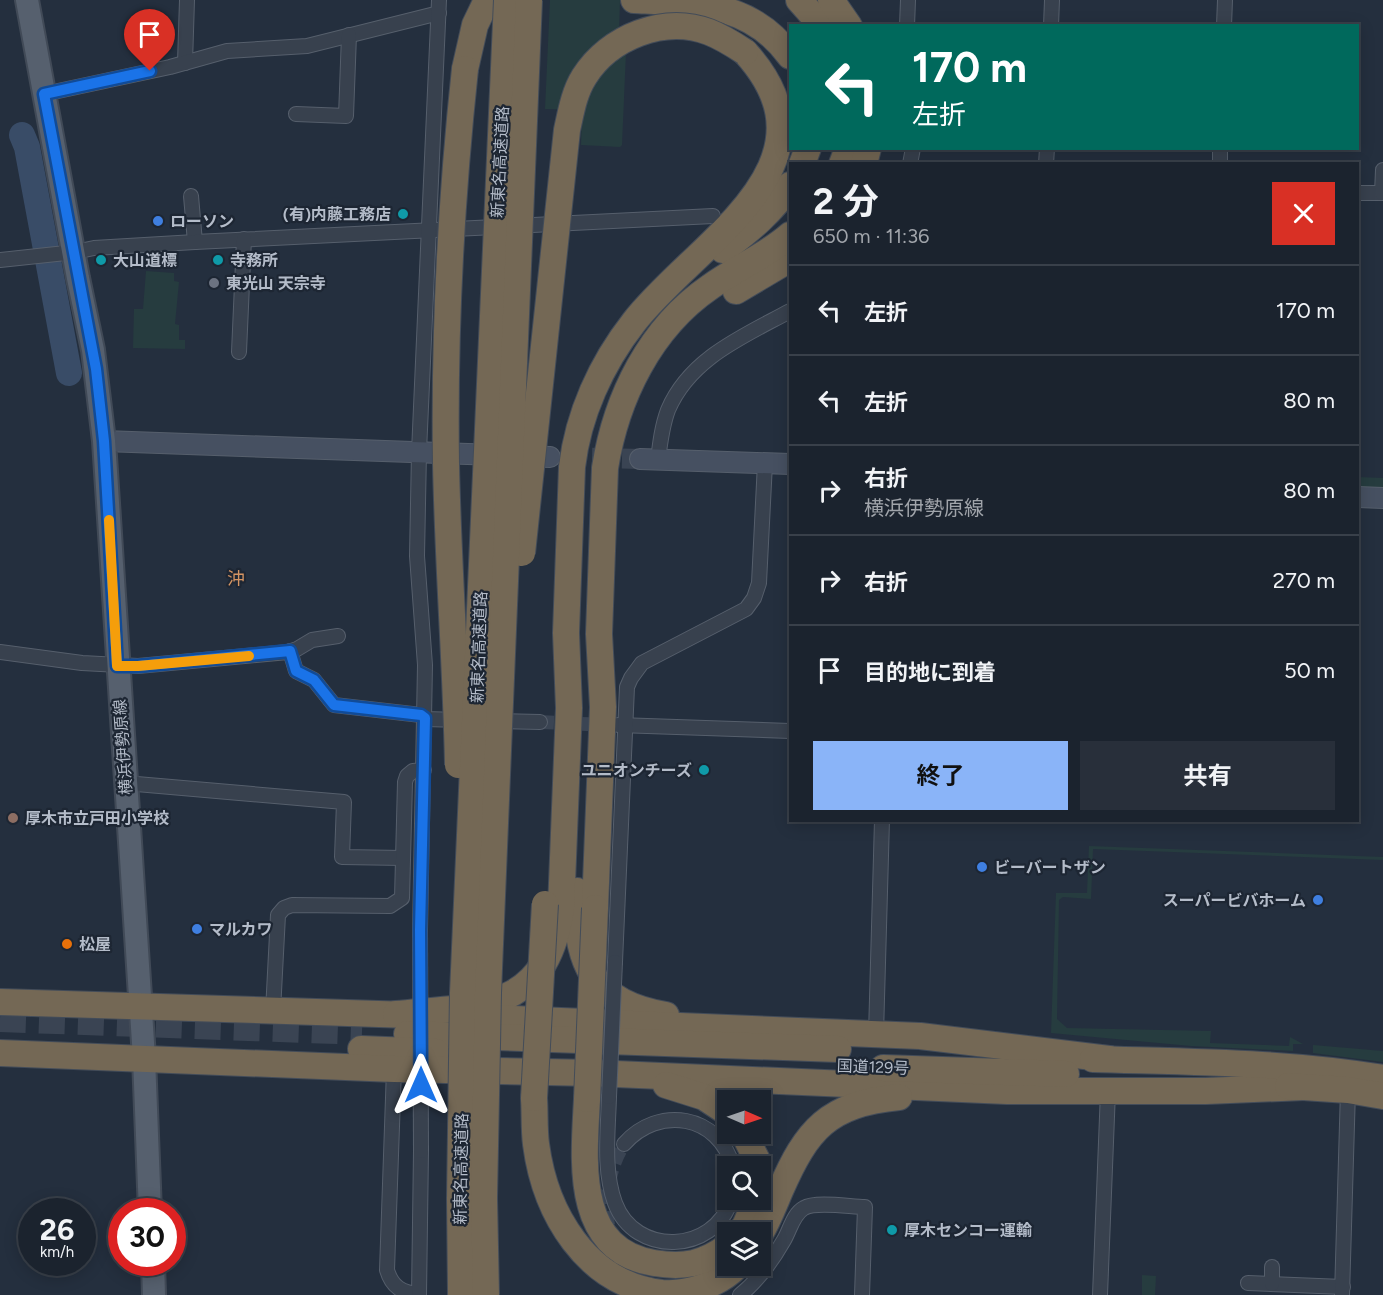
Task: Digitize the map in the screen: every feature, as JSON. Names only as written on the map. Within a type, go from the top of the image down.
[{"type":"highway","points":[[463,993],[458,730],[447,523],[446,399],[451,249],[465,69],[476,25],[487,0]]},
{"type":"highway","name":"新東名高速道路","points":[[461,1295],[463,993],[507,0]]},
{"type":"highway","name":"新東名高速道路","points":[[486,1295],[484,1198],[488,993],[529,0]]},
{"type":"highway","points":[[634,0],[710,5],[742,15],[770,33],[789,55]]},
{"type":"highway","points":[[799,0],[820,24]]},
{"type":"highway","points":[[831,0],[848,24]]},
{"type":"highway","points":[[396,1014],[476,1007],[514,993],[544,965],[558,930],[561,908],[569,708],[566,633],[572,467],[574,443],[580,419],[591,393],[633,322],[681,270],[716,240],[751,201],[773,165],[779,145],[780,124],[776,103],[759,68],[745,52],[728,40],[707,31],[685,27],[663,27],[641,32],[619,42],[600,58],[584,77],[573,101],[567,130],[515,616],[502,862],[488,993]]},
{"type":"highway","points":[[652,301],[738,239],[775,206],[789,186]]},
{"type":"highway","points":[[717,1254],[690,1265],[669,1266],[645,1262],[627,1255],[608,1240],[594,1217],[586,1194],[584,1165],[598,1098],[595,908],[603,707],[599,634],[604,468],[617,412],[631,382],[655,343],[675,318],[710,286],[780,244],[789,236]]},
{"type":"highway","points":[[655,343],[676,325],[789,261]]},
{"type":"highway","points":[[566,633],[556,703],[534,1098],[536,1143],[543,1177],[552,1205],[582,1252],[600,1269],[624,1284],[644,1291],[670,1294],[690,1292],[714,1283],[723,1276]]},
{"type":"highway","points":[[599,634],[585,706],[576,908],[581,954],[590,973],[600,984],[619,1001],[643,1011],[775,1029]]},
{"type":"highway","points":[[0,1002],[396,1014],[920,1036],[1109,1059]]},
{"type":"highway","name":"国道129号","points":[[1383,1078],[1293,1067],[1109,1059],[362,1041],[1107,1076],[1348,1090],[1383,1096]]},
{"type":"highway","points":[[0,1053],[394,1069],[593,1073],[1007,1091],[1206,1091],[1304,1087]]},
{"type":"highway","points":[[593,1073],[676,1087],[704,1097],[717,1106]]},
{"type":"highway","points":[[766,1222],[803,1144],[824,1121],[849,1108],[879,1099],[1007,1091]]},
{"type":"main road","name":"横浜伊勢原線","points":[[27,0],[93,350],[104,441],[144,1058],[149,1198]]},
{"type":"main road","points":[[153,1276],[154,1295]]},
{"type":"street","points":[[185,63],[187,0]]},
{"type":"street","points":[[907,24],[908,0]]},
{"type":"street","points":[[1051,24],[1052,0]]},
{"type":"street","points":[[1224,24],[1225,0]]},
{"type":"street","points":[[44,94],[185,63],[227,51],[307,46],[439,7],[419,452],[417,556],[425,665],[420,930],[419,1295],[391,1291],[387,1270],[394,1069]]},
{"type":"street","points":[[296,114],[346,116],[349,35]]},
{"type":"street","points":[[1359,193],[1383,193],[1383,170]]},
{"type":"street","points":[[191,196],[195,242]]},
{"type":"street","points":[[0,260],[94,248],[712,216]]},
{"type":"street","points":[[238,352],[244,239]]},
{"type":"street","points":[[789,312],[719,350],[697,368],[676,395],[649,459],[789,464]]},
{"type":"street","points":[[104,441],[550,457]]},
{"type":"street","points":[[727,1210],[715,1227],[691,1241],[675,1243],[650,1239],[631,1227],[615,1204],[610,1185],[598,1098],[615,962],[620,725],[627,687],[642,663],[746,609],[754,598],[759,583],[765,463]]},
{"type":"street","points":[[1359,497],[1383,498]]},
{"type":"street","points":[[0,652],[117,666],[138,666],[290,651],[312,640],[338,636]]},
{"type":"street","points":[[290,651],[296,671],[314,680],[334,705],[421,715],[425,718],[540,722]]},
{"type":"street","points":[[620,725],[789,731]]},
{"type":"street","points":[[273,1011],[278,915],[284,908],[291,904],[390,906],[402,898],[405,782],[407,776],[413,771],[424,770]]},
{"type":"street","points":[[125,783],[344,802],[342,857],[403,858]]},
{"type":"street","points":[[876,1034],[882,822]]},
{"type":"street","points":[[1248,1283],[1342,1291],[1348,1090]]},
{"type":"street","points":[[1100,1295],[1108,1091]]},
{"type":"street","points":[[624,1144],[637,1131],[651,1123],[682,1120],[699,1125],[712,1134],[722,1144],[728,1156]]},
{"type":"street","points":[[740,1295],[752,1286],[769,1266],[797,1215],[804,1208],[814,1205],[865,1207],[862,1295]]},
{"type":"street","points":[[1272,1267],[1272,1284]]},
{"type":"green space","points":[[550,0],[620,0],[619,34],[626,52],[622,145],[620,147],[581,145],[582,110],[545,109]]},
{"type":"green space","points":[[146,271],[174,273],[174,281],[179,282],[175,324],[179,325],[179,340],[185,340],[185,349],[133,348],[134,309],[143,309]]},
{"type":"green space","points":[[1359,477],[1383,478],[1383,490],[1359,489]]},
{"type":"green space","points":[[1089,846],[1383,857],[1383,860],[1093,849],[1091,899],[1063,897],[1059,900],[1057,1019],[1067,1028],[1211,1031],[1210,1043],[1289,1046],[1290,1037],[1303,1044],[1293,1044],[1293,1051],[1191,1046],[1051,1033],[1056,893],[1087,893]]},
{"type":"green space","points":[[1313,1045],[1383,1051],[1383,1062],[1313,1053]]},
{"type":"green space","points":[[1142,1275],[1156,1276],[1155,1295],[1142,1295]]},
{"type":"waterway","points":[[22,135],[27,147],[69,373]]},
{"type":"tunnel","points":[[562,457],[640,459]]},
{"type":"tunnel","points":[[540,722],[607,725]]},
{"type":"tunnel","points":[[0,1019],[362,1032]]},
{"type":"tunnel","points":[[608,1225],[607,1204],[611,1172],[624,1144]]},
{"type":"slow traffic","points":[[109,520],[117,666],[249,656]]},
{"type":"place","name":"(有)内藤工務店","points":[[403,214]]},
{"type":"place","name":"ローソン","points":[[158,221]]},
{"type":"place","name":"大山道標","points":[[101,260]]},
{"type":"place","name":"寺務所","points":[[218,260]]},
{"type":"place","name":"東光山 天宗寺","points":[[214,283]]},
{"type":"place","name":"ユニオンチーズ","points":[[704,770]]},
{"type":"place","name":"厚木市立戸田小学校","points":[[13,818]]},
{"type":"place","name":"ビーバートザン","points":[[982,867]]},
{"type":"place","name":"スーパービバホーム","points":[[1318,900]]},
{"type":"place","name":"マルカワ","points":[[197,929]]},
{"type":"place","name":"松屋","points":[[67,944]]},
{"type":"place","name":"厚木センコー運輸","points":[[892,1230]]},
{"type":"district","name":"沖","points":[[236,579]]},
{"type":"route","points":[[150,71],[44,94],[96,369],[104,441],[117,666],[138,666],[290,651],[296,671],[314,680],[334,705],[421,715],[425,718],[420,930],[421,1085]]}]
